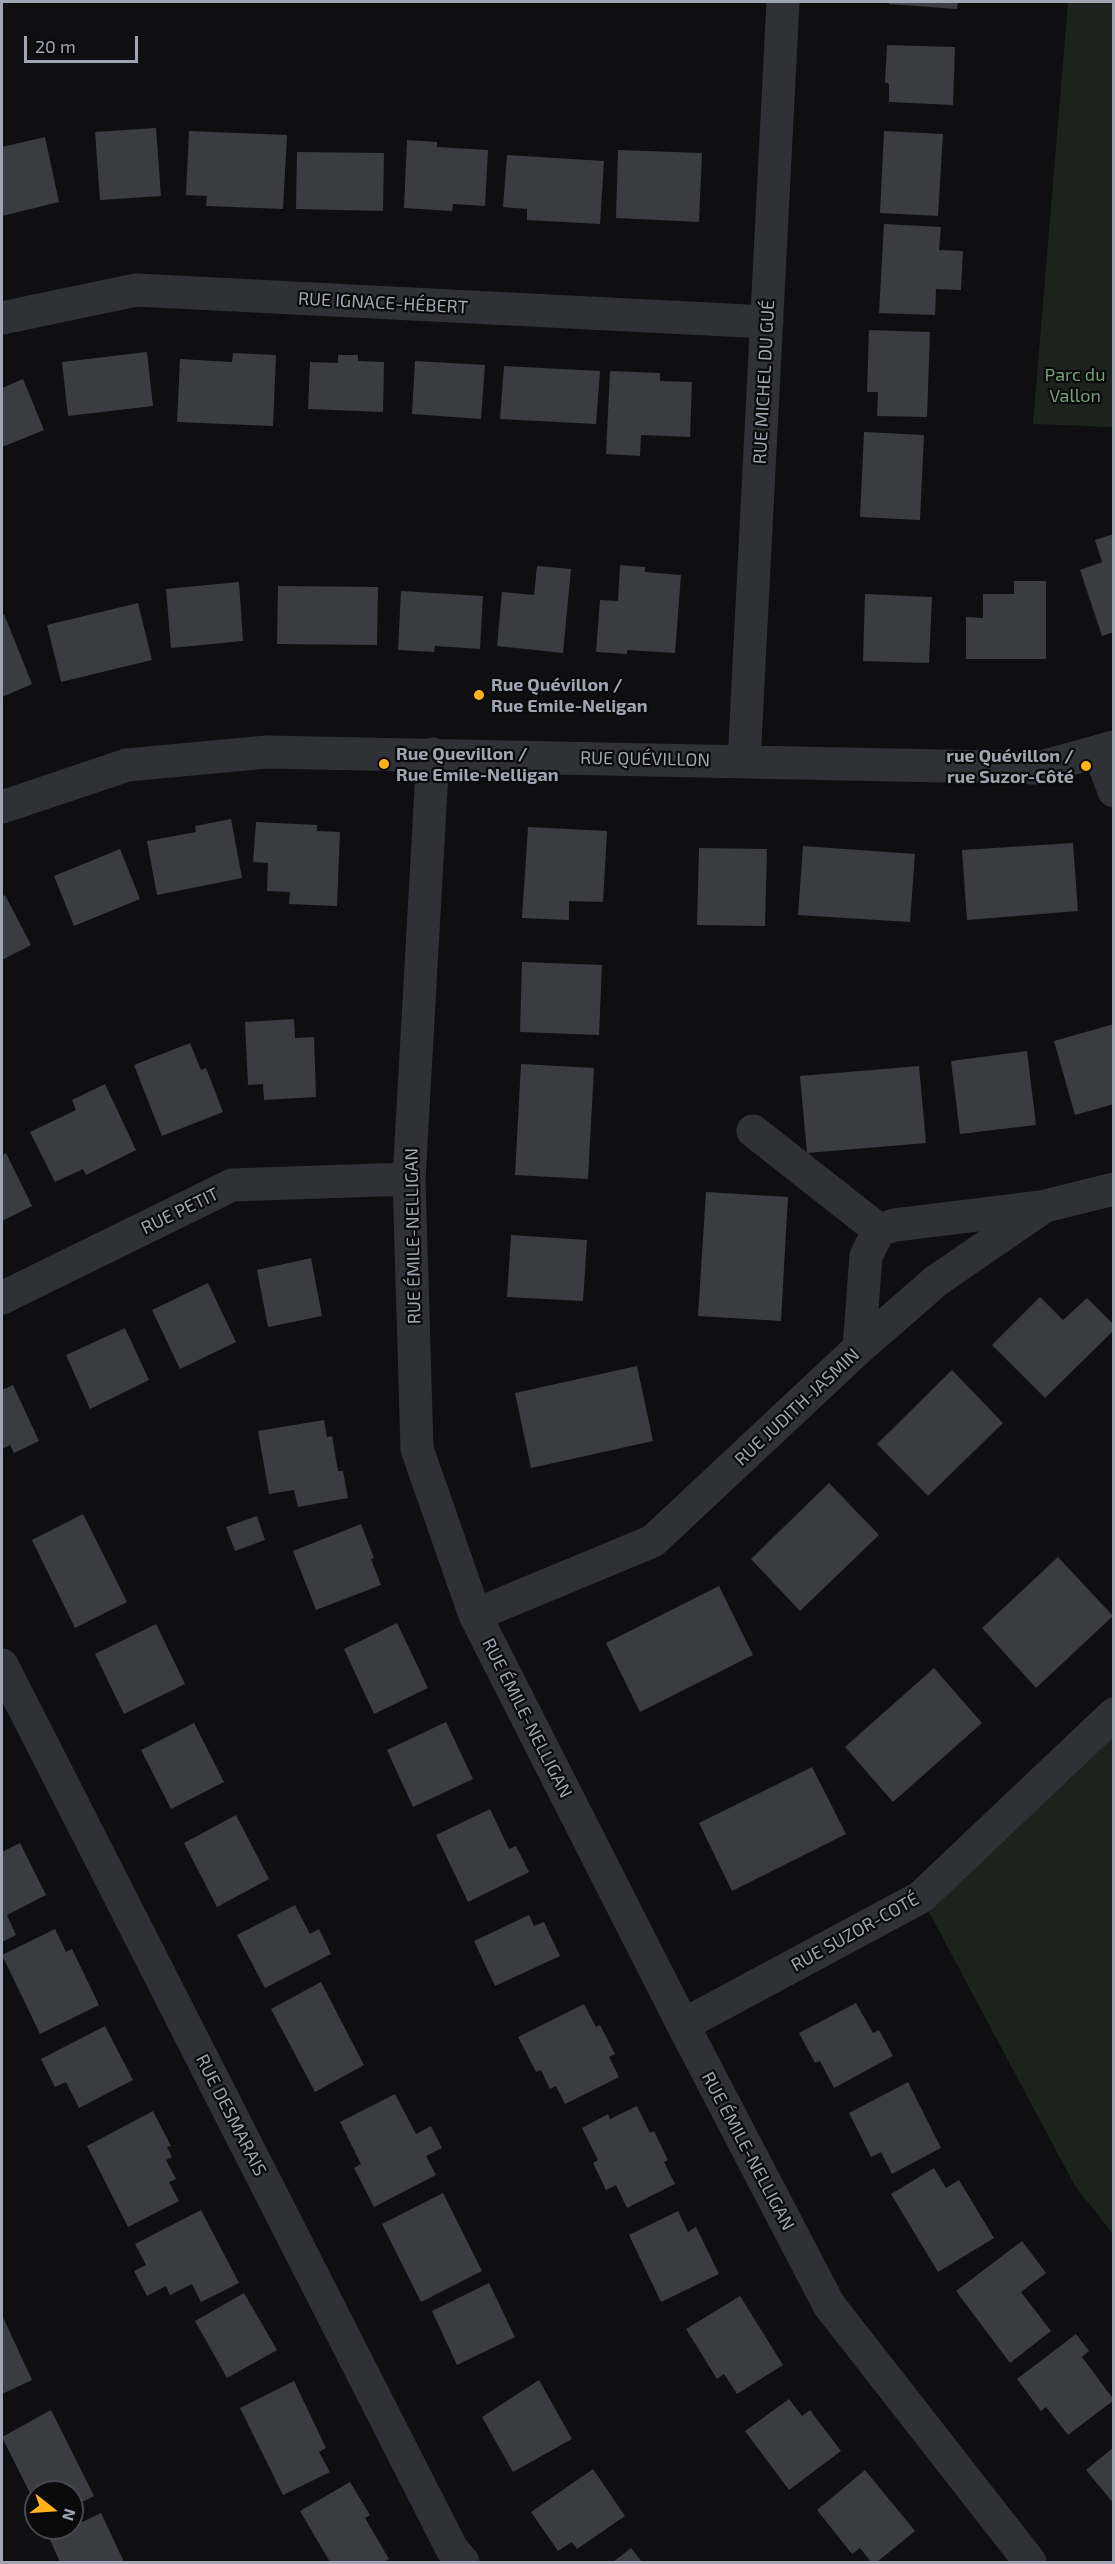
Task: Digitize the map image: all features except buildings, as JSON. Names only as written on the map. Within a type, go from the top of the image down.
[{"type":"street","name":"RUE MICHEL DU GUÉ","points":[[744,762],[783,2]]},
{"type":"street","name":"RUE IGNACE-HÉBERT","points":[[2,318],[136,290],[767,322]]},
{"type":"street","name":"RUE QUÉVILLON","points":[[2,807],[127,765],[267,752],[1038,768],[1106,749]]},
{"type":"street","points":[[1106,749],[1113,791]]},
{"type":"street","name":"RUE ÉMILE-NELLIGAN","points":[[433,754],[409,1179],[417,1449],[475,1615],[683,2025],[829,2305],[1030,2562]]},
{"type":"street","points":[[753,1131],[879,1230]]},
{"type":"street","name":"RUE PETIT","points":[[2,1298],[232,1185],[409,1179]]},
{"type":"street","name":"RUE JUDITH-JASMIN","points":[[475,1615],[653,1541],[859,1348],[936,1281],[1046,1206],[1113,1189]]},
{"type":"street","points":[[859,1348],[866,1256],[879,1230],[895,1225],[1046,1206]]},
{"type":"street","name":"RUE DESMARAIS","points":[[2,1665],[446,2539],[463,2562]]},
{"type":"street","name":"RUE SUZOR-COTÉ","points":[[683,2025],[921,1897],[1113,1714]]},
{"type":"green space","name":"Parc du Vallon","points":[[1068,2],[1113,2],[1113,427],[1033,424]]},
{"type":"green space","points":[[1113,1714],[1113,2234],[1075,2186],[921,1897]]},
{"type":"place","name":"Rue Quévillon / Rue Emile-Neligan","points":[[479,695]]},
{"type":"place","name":"Rue Quevillon / Rue Emile-Nelligan","points":[[384,764]]},
{"type":"place","name":"rue Quévillon / rue Suzor-Côté","points":[[1086,766]]}]
